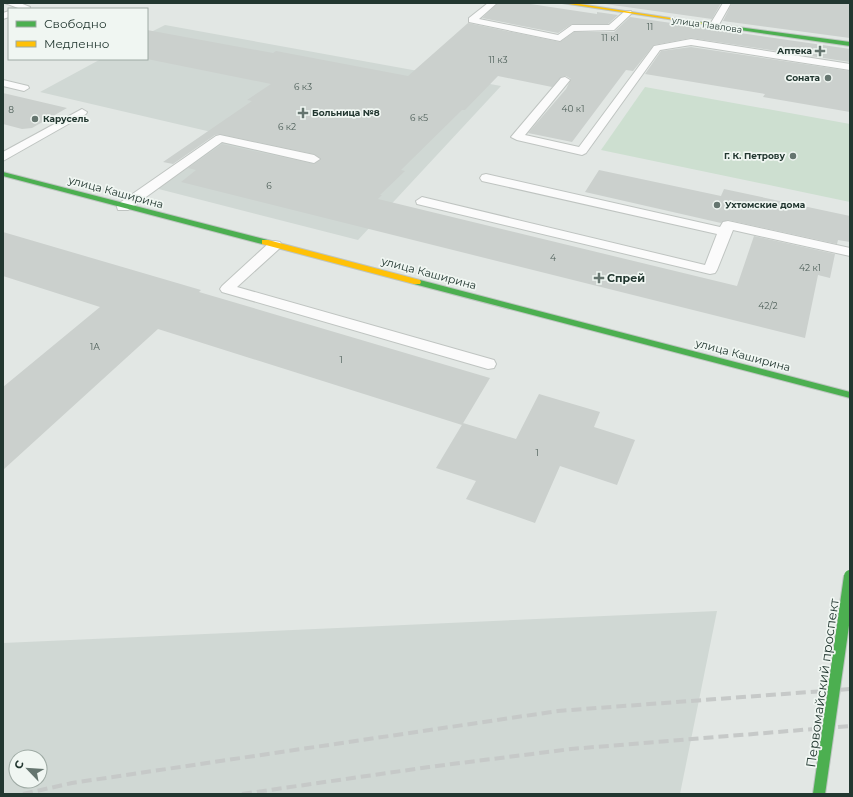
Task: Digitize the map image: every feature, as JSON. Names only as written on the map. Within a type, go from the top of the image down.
[{"type":"main road","name":"улица Павлова","points":[[564,3],[714,26],[850,44]]},
{"type":"main road","name":"улица Каширина","points":[[3,174],[123,207],[275,245],[850,395]]},
{"type":"main road","name":"Первомайский проспект","points":[[820,794],[850,576]]},
{"type":"lane","points":[[9,3],[26,7],[24,8]]},
{"type":"lane","points":[[493,3],[472,20],[560,38]]},
{"type":"lane","points":[[714,26],[727,3]]},
{"type":"lane","points":[[552,46],[572,28],[611,28],[628,13]]},
{"type":"lane","points":[[565,80],[516,137],[582,151],[658,48],[691,42],[850,67]]},
{"type":"lane","points":[[3,84],[24,88]]},
{"type":"lane","points":[[3,157],[82,112]]},
{"type":"lane","points":[[123,207],[220,138],[314,159]]},
{"type":"lane","points":[[486,178],[725,232]]},
{"type":"lane","points":[[422,201],[710,270],[728,225],[850,252]]},
{"type":"lane","points":[[275,245],[228,289],[488,364]]},
{"type":"shaded area","name":"Больница №8","points":[[165,25],[501,86],[358,240],[147,186],[220,134],[40,92],[99,60],[148,60],[148,34]]},
{"type":"shaded area","points":[[717,611],[680,794],[3,794],[3,643]]},
{"type":"green space","points":[[645,87],[850,124],[850,202],[601,150]]},
{"type":"building","points":[[498,3],[524,3],[597,14],[597,12],[618,15],[608,24],[572,24],[558,33],[482,18]]},
{"type":"building","points":[[598,3],[721,3],[712,19]]},
{"type":"building","points":[[732,3],[850,3],[850,38],[723,21]]},
{"type":"building","points":[[630,17],[850,49],[850,62],[691,38],[654,45],[633,71],[626,70],[572,142],[528,133],[566,89],[571,79],[566,76],[561,77],[552,87],[498,76],[465,110],[462,110],[401,170],[405,171],[380,195],[382,195],[378,199],[737,286],[754,236],[835,254],[830,278],[818,275],[805,338],[181,182],[196,170],[188,168],[222,144],[314,164],[321,159],[314,154],[220,134],[215,135],[173,164],[163,162],[252,101],[247,100],[271,84],[148,59],[148,30],[273,53],[276,51],[408,76],[468,23],[560,42],[574,32],[614,32]]},
{"type":"building","points":[[691,47],[850,71],[850,112],[763,97],[765,94],[645,74],[661,51]]},
{"type":"building","points":[[3,93],[67,108],[32,128],[22,129],[3,124]]},
{"type":"building","name":"Ухтомские дома","points":[[599,170],[721,196],[724,189],[850,216],[850,242],[838,240],[837,244],[728,220],[721,223],[585,192]]},
{"type":"building","points":[[3,232],[201,290],[199,292],[490,378],[462,425],[158,329],[3,470],[3,387],[100,307],[3,276]]},
{"type":"building","points":[[539,394],[600,412],[594,427],[635,440],[617,485],[560,466],[535,523],[466,499],[476,481],[436,468],[463,423],[516,439]]},
{"type":"railway","points":[[23,794],[72,783],[558,711],[850,689]]},
{"type":"railway","points":[[242,794],[429,767],[571,749],[850,726]]},
{"type":"traffic: fast","points":[[701,23],[850,44]]},
{"type":"traffic: fast","points":[[3,174],[265,242]]},
{"type":"traffic: fast","points":[[417,282],[850,395]]},
{"type":"traffic: fast","points":[[819,794],[850,576]]},
{"type":"traffic: slow","points":[[564,3],[701,23]]},
{"type":"traffic: slow","points":[[265,242],[417,282]]},
{"type":"place","name":"Аптека","points":[[820,51]]},
{"type":"place","name":"Соната","points":[[828,78]]},
{"type":"place","name":"Больница №8","points":[[303,113]]},
{"type":"place","name":"Карусель","points":[[35,119]]},
{"type":"place","name":"Г. К. Петрову","points":[[793,156]]},
{"type":"place","name":"Ухтомские дома","points":[[717,205]]},
{"type":"place","name":"Спрей","points":[[599,278]]}]
